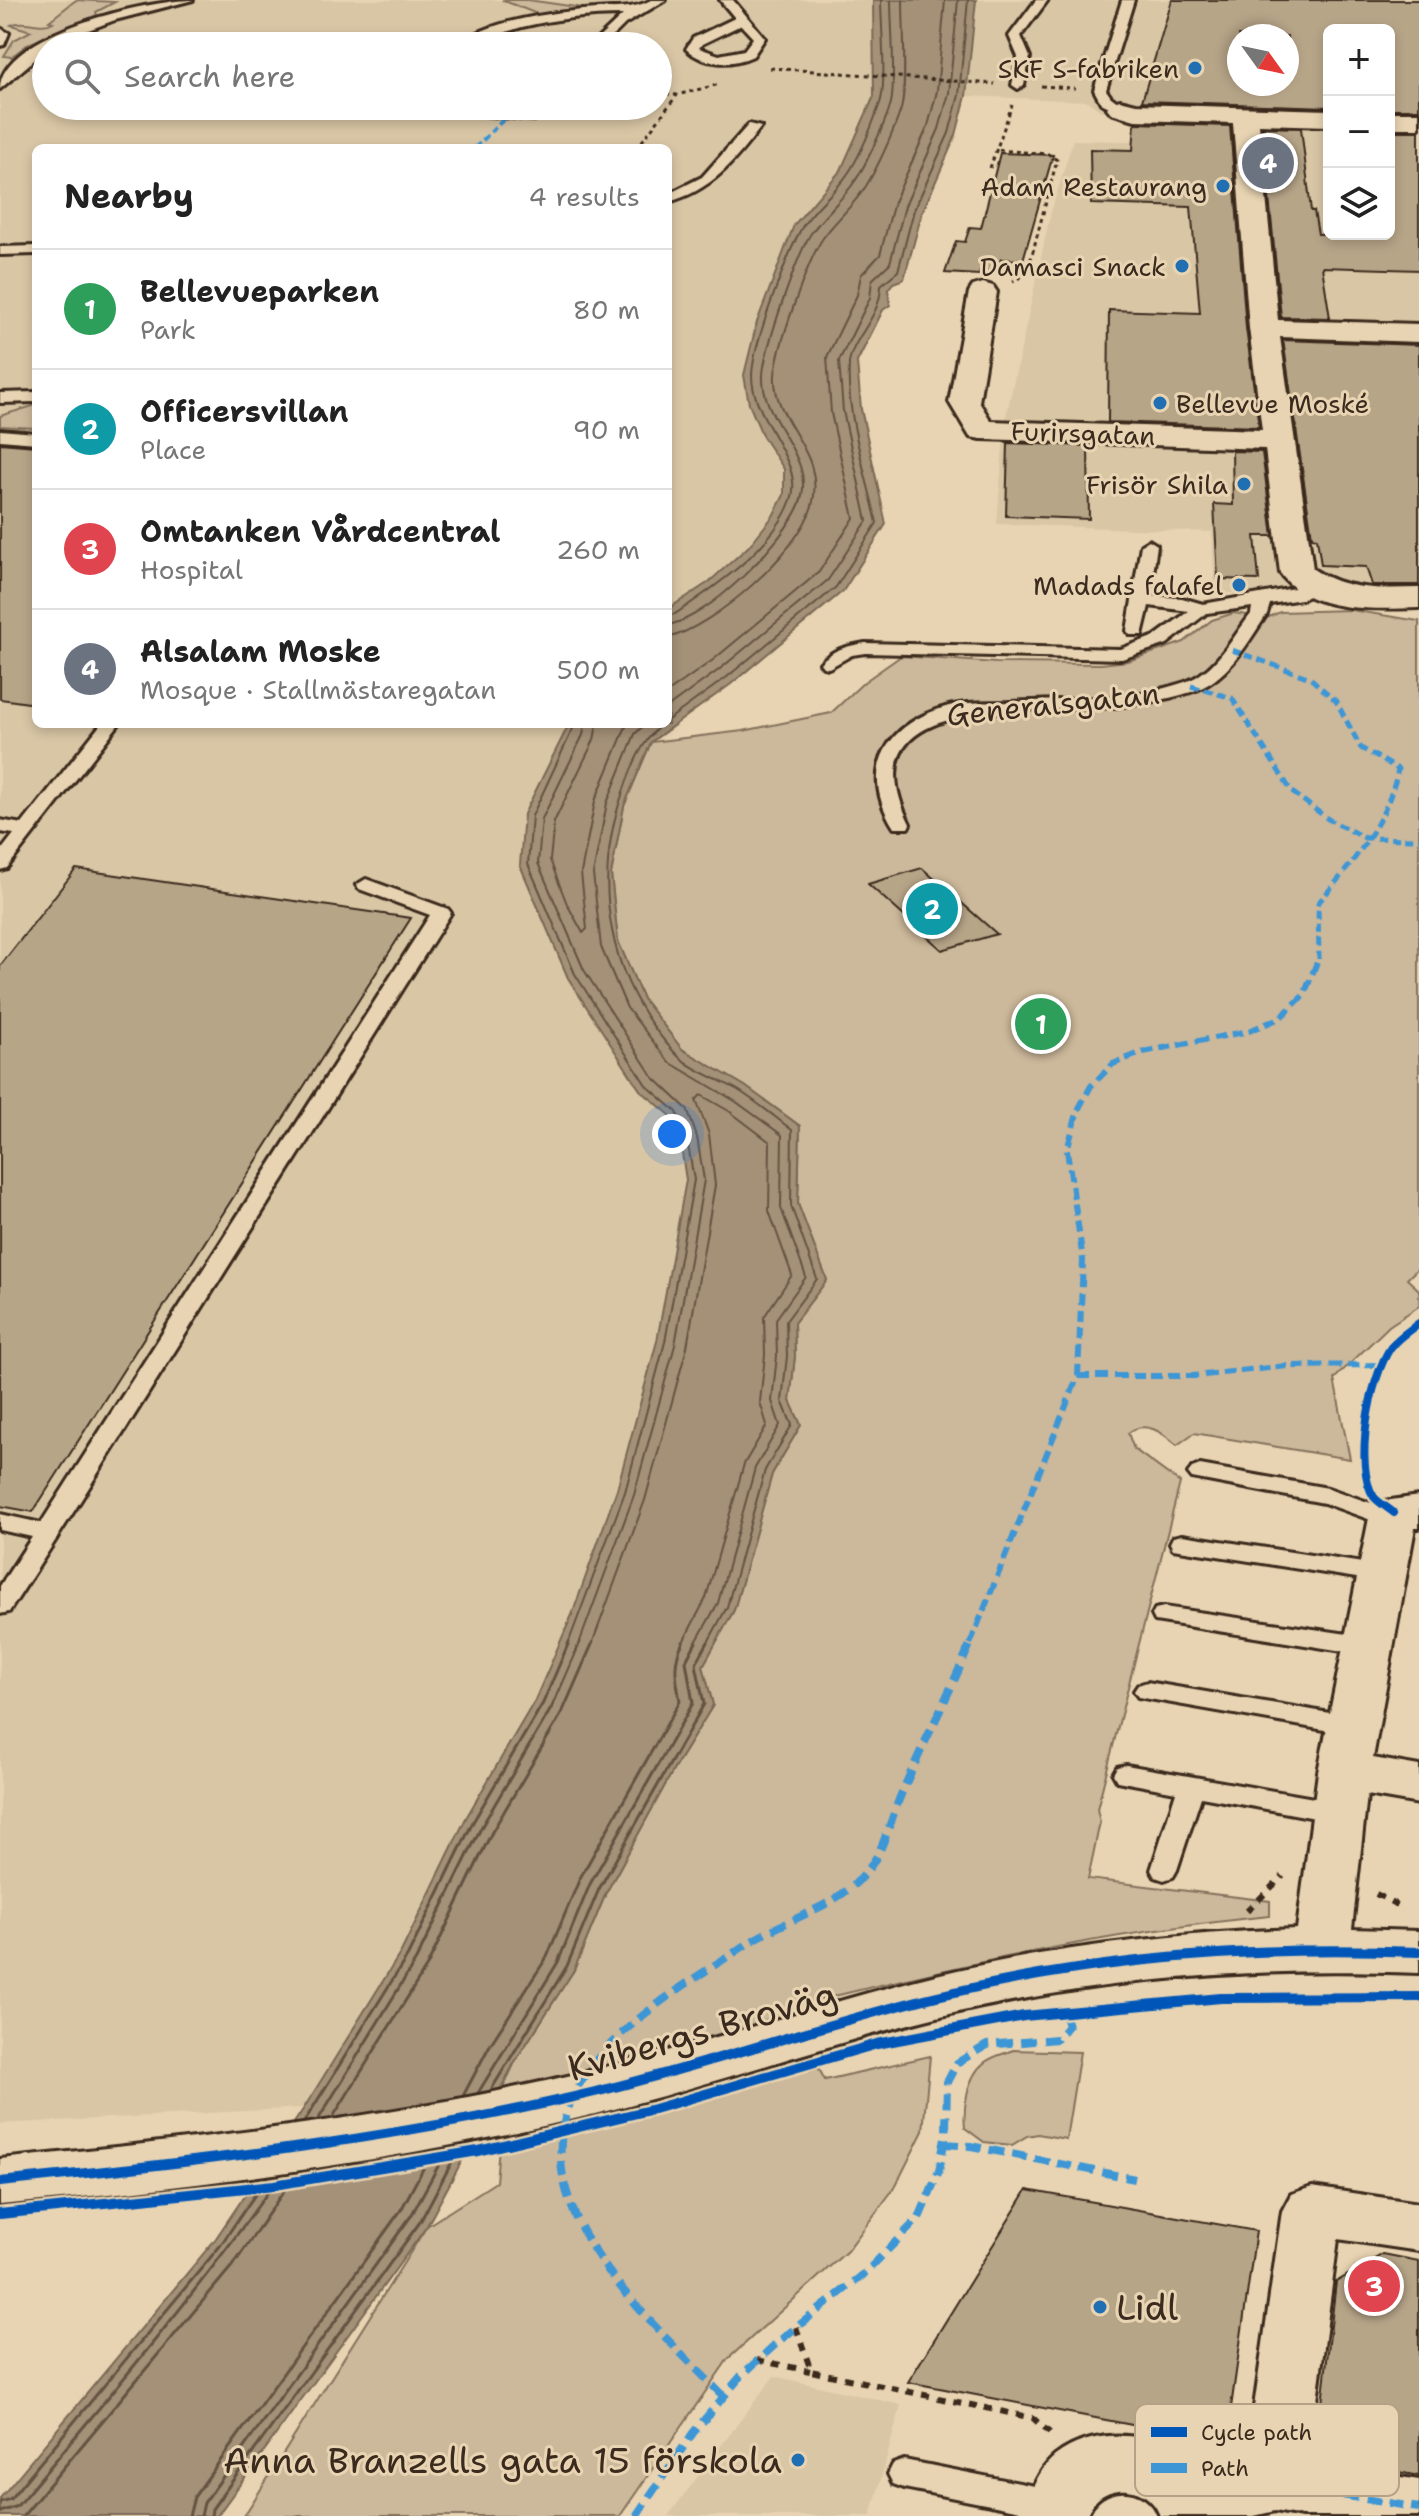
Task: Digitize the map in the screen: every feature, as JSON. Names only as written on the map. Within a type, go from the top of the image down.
[{"type":"street","points":[[1120,108],[1135,112],[1323,118]]},
{"type":"street","points":[[1245,116],[1264,328],[1297,573],[1317,589],[1360,599],[1419,598]]},
{"type":"street","points":[[1395,120],[1419,120]]},
{"type":"street","name":"Furirsgatan","points":[[983,292],[964,402],[981,430],[1281,440]]},
{"type":"street","points":[[1264,328],[1419,333]]},
{"type":"street","points":[[1322,1948],[1345,1770],[1382,1574],[1406,1516]]},
{"type":"street","points":[[1345,1770],[1419,1785]]},
{"type":"street","name":"Kvibergs Broväg","points":[[7,2181],[247,2157],[370,2139],[598,2091],[940,1995],[1051,1974],[1154,1958],[1322,1948],[1419,1952]]},
{"type":"street","points":[[1286,2404],[1312,2211],[1419,2227]]},
{"type":"street","points":[[1066,2496],[1102,2462],[1135,2463]]},
{"type":"street","points":[[1191,2509],[1235,2496]]},
{"type":"street","points":[[1347,2496],[1419,2508]]},
{"type":"lane","points":[[77,32],[160,2],[187,0]]},
{"type":"lane","points":[[612,32],[637,11],[660,0]]},
{"type":"lane","points":[[726,0],[759,38],[753,50],[745,55],[716,58],[692,49],[697,41],[741,20]]},
{"type":"lane","points":[[1018,85],[1024,57],[1015,36],[1042,0]]},
{"type":"lane","points":[[1120,108],[1106,100],[1100,90],[1128,0]]},
{"type":"lane","points":[[490,32],[591,14],[637,11]]},
{"type":"lane","points":[[0,42],[3,26]]},
{"type":"lane","points":[[0,85],[11,70],[32,56]]},
{"type":"lane","points":[[672,197],[688,194],[706,183],[754,127]]},
{"type":"lane","points":[[0,251],[32,250]]},
{"type":"lane","points":[[0,398],[32,397]]},
{"type":"lane","points":[[0,435],[32,438]]},
{"type":"lane","points":[[1136,631],[1149,545]]},
{"type":"lane","points":[[829,663],[847,651],[865,648],[1122,654],[1161,640],[1186,618],[1202,609],[1317,589]]},
{"type":"lane","points":[[1141,601],[1182,603],[1202,609]]},
{"type":"lane","name":"Generalsgatan","points":[[901,824],[889,804],[884,785],[887,757],[905,732],[927,719],[954,710],[1122,701],[1191,686],[1214,674],[1259,614],[1262,601]]},
{"type":"lane","points":[[0,864],[107,728]]},
{"type":"lane","points":[[0,826],[26,830]]},
{"type":"lane","points":[[0,1606],[441,913],[366,885]]},
{"type":"lane","points":[[1200,1473],[1328,1496],[1406,1516]]},
{"type":"lane","points":[[0,1522],[48,1532]]},
{"type":"lane","points":[[1182,1543],[1382,1574]]},
{"type":"lane","points":[[1164,1615],[1368,1646]]},
{"type":"lane","points":[[1147,1691],[1345,1770]]},
{"type":"lane","points":[[1126,1774],[1191,1786],[1345,1770]]},
{"type":"lane","points":[[1164,1870],[1191,1786]]},
{"type":"lane","points":[[904,2474],[1066,2496]]},
{"type":"path","points":[[826,72],[972,82]]},
{"type":"path","points":[[990,168],[999,150],[1018,85]]},
{"type":"path","points":[[672,102],[677,95]]},
{"type":"path","points":[[640,144],[658,120]]},
{"type":"path","points":[[983,292],[989,284],[1012,282],[1027,274],[1057,160],[1048,154],[999,150]]},
{"type":"path","points":[[1247,1912],[1292,1867]]},
{"type":"path","points":[[796,2327],[811,2371]]},
{"type":"path","points":[[757,2360],[1033,2418],[1066,2496]]},
{"type":"shaded area","points":[[0,0],[873,0],[875,96],[841,170],[794,225],[785,252],[763,437],[784,469],[784,495],[773,516],[749,546],[709,582],[672,606],[672,144],[32,144],[32,728],[567,728],[524,814],[520,865],[568,978],[640,1090],[670,1115],[680,1140],[686,1180],[657,1341],[617,1489],[572,1615],[535,1700],[466,1818],[401,1952],[304,2108],[0,2124]]},
{"type":"shaded area","points":[[76,0],[115,2],[96,12],[97,15],[57,32],[32,32],[32,42],[11,57],[4,56],[14,40],[31,31],[11,25],[53,22],[49,21]]},
{"type":"shaded area","points":[[502,0],[528,0],[590,9],[547,18]]},
{"type":"shaded area","points":[[976,0],[1419,0],[1419,112],[1395,111],[1395,24],[1323,24],[1323,110],[1136,106],[1101,111],[1087,101],[967,96]]},
{"type":"shaded area","points":[[1274,120],[1323,123],[1323,240],[1395,240],[1395,125],[1419,125],[1419,592],[1215,593],[1212,532],[997,524],[1005,421],[1051,212],[1073,140],[1227,143],[1231,133]]},
{"type":"shaded area","points":[[32,406],[32,428],[0,426],[0,416]]},
{"type":"shaded area","points":[[1351,610],[1419,621],[1419,1267],[1407,1279],[1419,1290],[1419,1306],[1389,1326],[1334,1379],[1350,1459],[1194,1433],[1177,1445],[1160,1432],[1147,1427],[1128,1433],[1134,1449],[1180,1483],[1097,1809],[1100,1822],[1088,1879],[1270,1901],[1270,1916],[1148,1932],[1026,1953],[786,2008],[825,2080],[930,2056],[923,2131],[895,2187],[847,2251],[728,2359],[620,2516],[244,2516],[427,2226],[496,2182],[504,2086],[516,2060],[574,1970],[606,1893],[713,1705],[703,1666],[734,1610],[772,1474],[801,1425],[790,1401],[795,1356],[794,1323],[827,1280],[798,1204],[800,1126],[745,1086],[682,1049],[643,999],[618,941],[611,874],[624,806],[651,742],[743,731],[831,713],[864,682],[901,656],[996,663],[1101,664],[1128,661],[1184,642],[1212,620],[1234,613],[1267,618],[1280,612]]},
{"type":"shaded area","points":[[1013,2050],[1080,2052],[1066,2139],[1038,2134],[1027,2136],[1012,2145],[984,2142],[965,2128],[970,2084],[978,2069],[994,2057]]},
{"type":"shaded area","name":"Anna Branzells gata 15 förskola","points":[[774,2376],[901,2405],[871,2516],[668,2516]]},
{"type":"water","points":[[873,0],[976,0],[966,96],[956,135],[922,213],[904,279],[893,283],[888,289],[890,305],[883,310],[857,362],[861,409],[886,524],[843,591],[731,684],[672,727],[672,606],[709,582],[749,546],[773,516],[784,495],[784,469],[763,437],[749,404],[744,375],[757,322],[794,225],[841,170],[874,96]]},
{"type":"water","points":[[567,728],[670,728],[651,742],[624,806],[611,874],[618,941],[643,999],[682,1049],[745,1086],[800,1126],[798,1204],[827,1280],[794,1323],[795,1356],[790,1401],[801,1425],[772,1474],[734,1610],[703,1666],[713,1705],[606,1893],[574,1970],[516,2060],[427,2226],[217,2516],[0,2516],[0,2498],[214,2241],[304,2108],[401,1952],[466,1818],[535,1700],[572,1615],[617,1489],[657,1341],[686,1180],[680,1140],[670,1115],[640,1090],[568,978],[520,865],[524,814]]},
{"type":"building","name":"SKF S-fabriken","points":[[1172,0],[1419,0],[1419,109],[1395,109],[1395,24],[1323,24],[1323,107],[1142,101]]},
{"type":"building","points":[[1135,123],[1230,126],[1246,328],[1259,427],[1108,422],[1109,310],[1200,313],[1191,207],[1091,204],[1090,149],[1133,150]]},
{"type":"building","points":[[1262,127],[1301,128],[1311,211],[1314,211],[1318,234],[1323,234],[1323,240],[1395,240],[1395,131],[1419,131],[1419,270],[1322,267],[1330,318],[1281,317]]},
{"type":"building","points":[[1000,153],[1053,155],[1023,260],[1001,259],[997,272],[980,271],[979,275],[945,273],[956,241],[965,242],[970,227],[981,228]]},
{"type":"building","points":[[1283,340],[1419,345],[1419,585],[1372,585],[1366,567],[1321,565],[1317,538],[1312,537]]},
{"type":"building","points":[[0,443],[32,446],[32,703],[0,699]]},
{"type":"building","points":[[1008,443],[1088,446],[1089,519],[1006,516]]},
{"type":"building","points":[[1232,451],[1262,452],[1273,536],[1255,536],[1259,580],[1218,579],[1214,504],[1233,505]]},
{"type":"building","points":[[922,868],[997,934],[942,950],[868,884]]},
{"type":"building","points":[[76,869],[411,918],[33,1512],[0,1506],[0,966]]},
{"type":"building","name":"Lidl","points":[[1027,2190],[1256,2231],[1232,2404],[1135,2404],[1135,2426],[908,2382]]},
{"type":"building","points":[[1383,2254],[1419,2261],[1419,2476],[1399,2472],[1399,2404],[1322,2404],[1336,2282]]},
{"type":"marked path","points":[[479,144],[503,120]]},
{"type":"marked path","points":[[723,2396],[635,2305],[608,2272],[585,2236],[568,2199],[560,2160],[564,2114],[592,2066],[634,2024],[754,1940],[849,1888],[875,1860],[903,1790],[960,1669],[1075,1388],[1079,1364],[1083,1260],[1067,1168],[1067,1150],[1070,1131],[1091,1086],[1113,1064],[1143,1052],[1249,1031],[1280,1018],[1304,995],[1319,960],[1318,903],[1340,878],[1393,795],[1398,769],[1361,748],[1336,701],[1310,678],[1232,650]]},
{"type":"marked path","points":[[1191,686],[1232,698],[1292,792],[1328,819],[1365,838],[1419,839]]},
{"type":"marked path","points":[[1078,1376],[1194,1376],[1287,1366],[1381,1365]]},
{"type":"marked path","points":[[636,2516],[693,2433],[741,2376],[779,2341],[883,2258],[919,2218],[931,2197],[939,2171],[946,2132],[947,2082],[957,2063],[969,2053],[987,2045],[1057,2039],[1068,2026],[1063,2009]]},
{"type":"marked path","points":[[944,2144],[971,2146],[1135,2179]]},
{"type":"marked path","points":[[1347,2496],[1419,2508]]},
{"type":"cycle path","points":[[1394,1513],[1374,1497],[1366,1466],[1364,1435],[1370,1399],[1381,1365],[1392,1345],[1419,1323]]},
{"type":"cycle path","points":[[0,2182],[299,2148],[521,2109],[638,2081],[937,1996],[1056,1972],[1176,1956],[1237,1952],[1298,1949],[1419,1952]]},
{"type":"cycle path","points":[[0,2214],[274,2185],[478,2151],[654,2109],[877,2044],[1024,2016],[1221,1998],[1419,1997]]},
{"type":"place","name":"SKF S-fabriken","points":[[1195,68]]},
{"type":"place","name":"Alsalam Moske","points":[[1268,163]]},
{"type":"place","name":"Adam Restaurang","points":[[1223,186]]},
{"type":"place","name":"Damasci Snack","points":[[1182,266]]},
{"type":"place","name":"Bellevue Moské","points":[[1160,403]]},
{"type":"place","name":"Frisör Shila","points":[[1244,484]]},
{"type":"place","name":"Madads falafel","points":[[1239,585]]},
{"type":"place","name":"Officersvillan","points":[[932,909]]},
{"type":"place","name":"Bellevueparken","points":[[1041,1024]]},
{"type":"place","name":"Omtanken Vårdcentral","points":[[1374,2286]]},
{"type":"place","name":"Lidl","points":[[1100,2307]]},
{"type":"place","name":"Anna Branzells gata 15 förskola","points":[[798,2460]]}]
